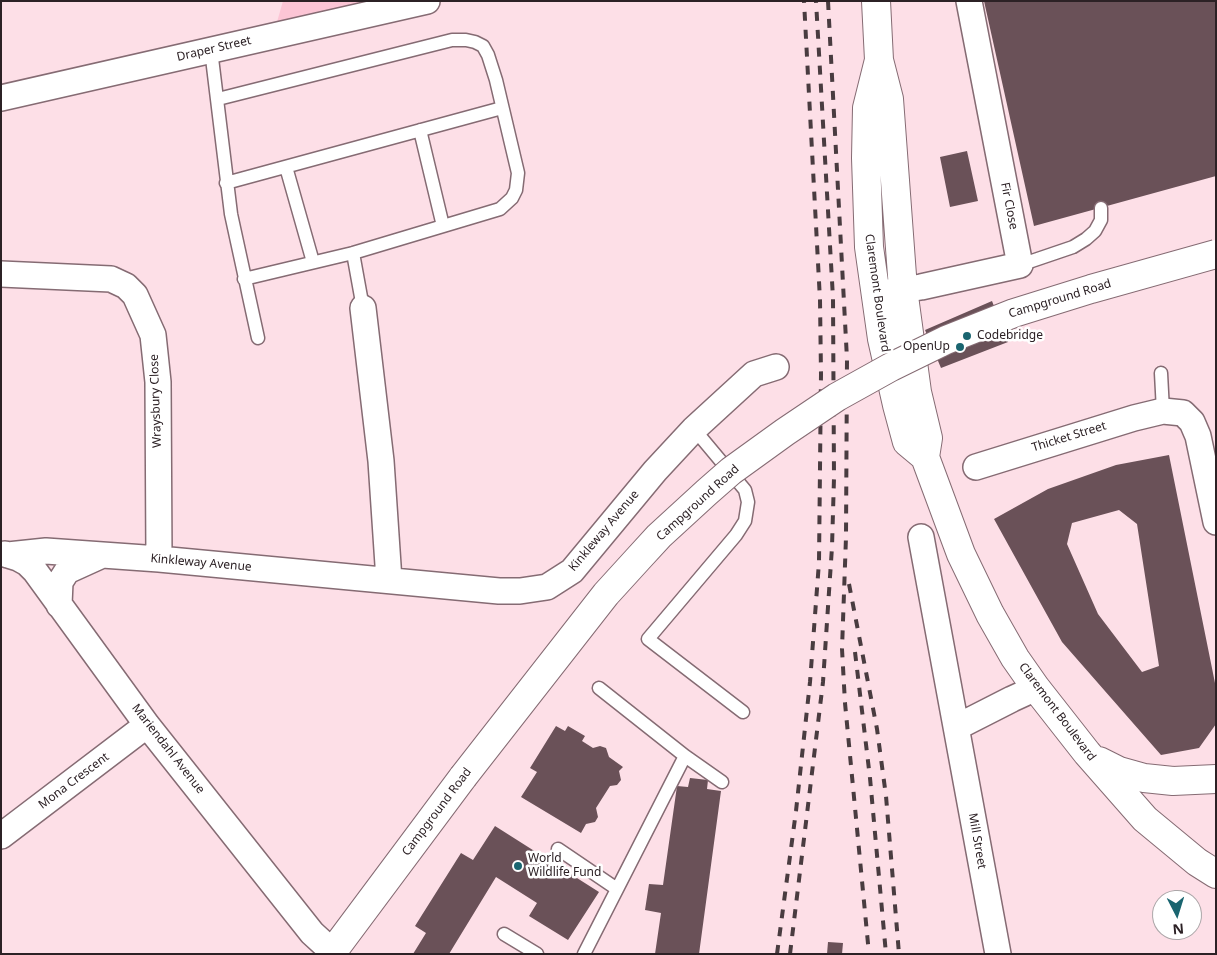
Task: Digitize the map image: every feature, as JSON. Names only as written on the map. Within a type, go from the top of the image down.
[{"type":"street","name":"Draper Street","points":[[1,98],[427,1]]},
{"type":"street","name":"Claremont Boulevard","points":[[876,1],[879,60],[889,99],[903,290],[917,392],[928,438],[925,457],[961,554],[990,614],[1015,658],[1087,753],[1145,819],[1197,862],[1216,874]]},
{"type":"street","name":"Fir Close","points":[[969,1],[1020,265]]},
{"type":"street","name":"Claremont Boulevard","points":[[879,60],[867,108],[869,247],[882,339],[896,406],[907,442],[925,457]]},
{"type":"street","name":"Campground Road","points":[[333,953],[463,777],[606,594],[660,536],[731,471],[844,393],[946,340],[1014,313],[1216,254]]},
{"type":"street","points":[[875,294],[903,290],[1020,265]]},
{"type":"street","name":"Wraysbury Close","points":[[1,274],[112,279],[126,286],[135,295],[153,335],[158,382],[159,559]]},
{"type":"street","points":[[363,308],[381,462],[390,580]]},
{"type":"street","name":"Kinkleway Avenue","points":[[4,554],[46,551],[159,559],[499,591],[520,591],[548,587],[572,571],[655,471],[694,429],[754,374],[776,367]]},
{"type":"street","points":[[1163,411],[1183,413],[1192,422],[1198,436],[1215,518]]},
{"type":"street","name":"Thicket Street","points":[[976,467],[1099,428],[1163,411]]},
{"type":"street","name":"Mill Street","points":[[921,537],[998,954]]},
{"type":"street","name":"Mariendahl Avenue","points":[[4,554],[27,563],[148,725],[312,933],[333,953]]},
{"type":"street","name":"Kinkleway Avenue","points":[[59,605],[60,582],[67,571],[102,555]]},
{"type":"street","points":[[957,727],[1036,688]]},
{"type":"street","name":"Mona Crescent","points":[[1,836],[148,725]]},
{"type":"street","points":[[1087,753],[1118,772],[1132,776],[1173,781],[1216,779]]},
{"type":"lane","points":[[218,99],[452,40],[475,42],[483,46],[488,55],[518,173],[516,190],[512,198],[500,208],[353,252],[244,279]]},
{"type":"lane","points":[[211,50],[226,183],[244,279],[258,338]]},
{"type":"lane","points":[[226,183],[502,108]]},
{"type":"lane","points":[[420,130],[443,226]]},
{"type":"lane","points":[[286,167],[313,262]]},
{"type":"lane","points":[[1020,265],[1073,247],[1086,239],[1095,231],[1100,220],[1101,208]]},
{"type":"lane","points":[[353,252],[363,308]]},
{"type":"lane","points":[[1161,373],[1163,411]]},
{"type":"lane","points":[[694,429],[744,490],[748,502],[746,521],[648,639],[743,712]]},
{"type":"lane","points":[[599,688],[685,756],[722,782]]},
{"type":"lane","points":[[584,954],[685,756]]},
{"type":"lane","points":[[558,849],[617,889]]},
{"type":"lane","points":[[504,934],[537,954]]},
{"type":"shaded area","points":[[283,1],[427,1],[273,36]]},
{"type":"building","points":[[984,1],[1216,1],[1216,176],[1034,226]]},
{"type":"building","points":[[967,151],[978,201],[950,207],[940,157]]},
{"type":"building","name":"Codebridge","points":[[992,301],[1008,342],[941,368],[925,330]]},
{"type":"building","points":[[1169,455],[1216,688],[1216,724],[1199,748],[1161,755],[1062,642],[994,519],[1048,489],[1116,465]],"holes":[[[1119,510],[1137,524],[1159,666],[1142,672],[1098,614],[1067,544],[1072,523]]]},
{"type":"building","points":[[556,726],[565,731],[568,726],[585,736],[582,741],[593,748],[600,746],[606,748],[609,757],[623,767],[619,771],[621,780],[617,785],[610,786],[596,808],[598,817],[595,822],[586,824],[581,833],[521,797],[537,772],[530,768]]},
{"type":"building","points":[[690,778],[708,780],[707,789],[721,791],[699,954],[655,954],[661,913],[645,910],[649,884],[663,885],[677,786],[688,787]]},
{"type":"building","points":[[495,826],[599,892],[568,940],[529,916],[537,903],[496,877],[449,954],[413,954],[426,933],[415,926],[461,853],[473,860]]},
{"type":"building","points":[[828,942],[843,943],[842,954],[827,954]]},
{"type":"railway","points":[[777,954],[796,811],[810,682],[819,562],[820,300],[804,1]]},
{"type":"railway","points":[[790,954],[823,682],[832,547],[834,478],[833,298],[816,1]]},
{"type":"railway","points":[[828,1],[847,359],[846,537],[842,649],[845,703],[869,954]]},
{"type":"railway","points":[[849,584],[877,729],[886,796],[899,954]]},
{"type":"railway","points":[[855,652],[870,778],[886,954]]},
{"type":"place","name":"Codebridge","points":[[967,336]]},
{"type":"place","name":"OpenUp","points":[[960,347]]},
{"type":"place","name":"World Wildlife Fund","points":[[518,866]]}]
